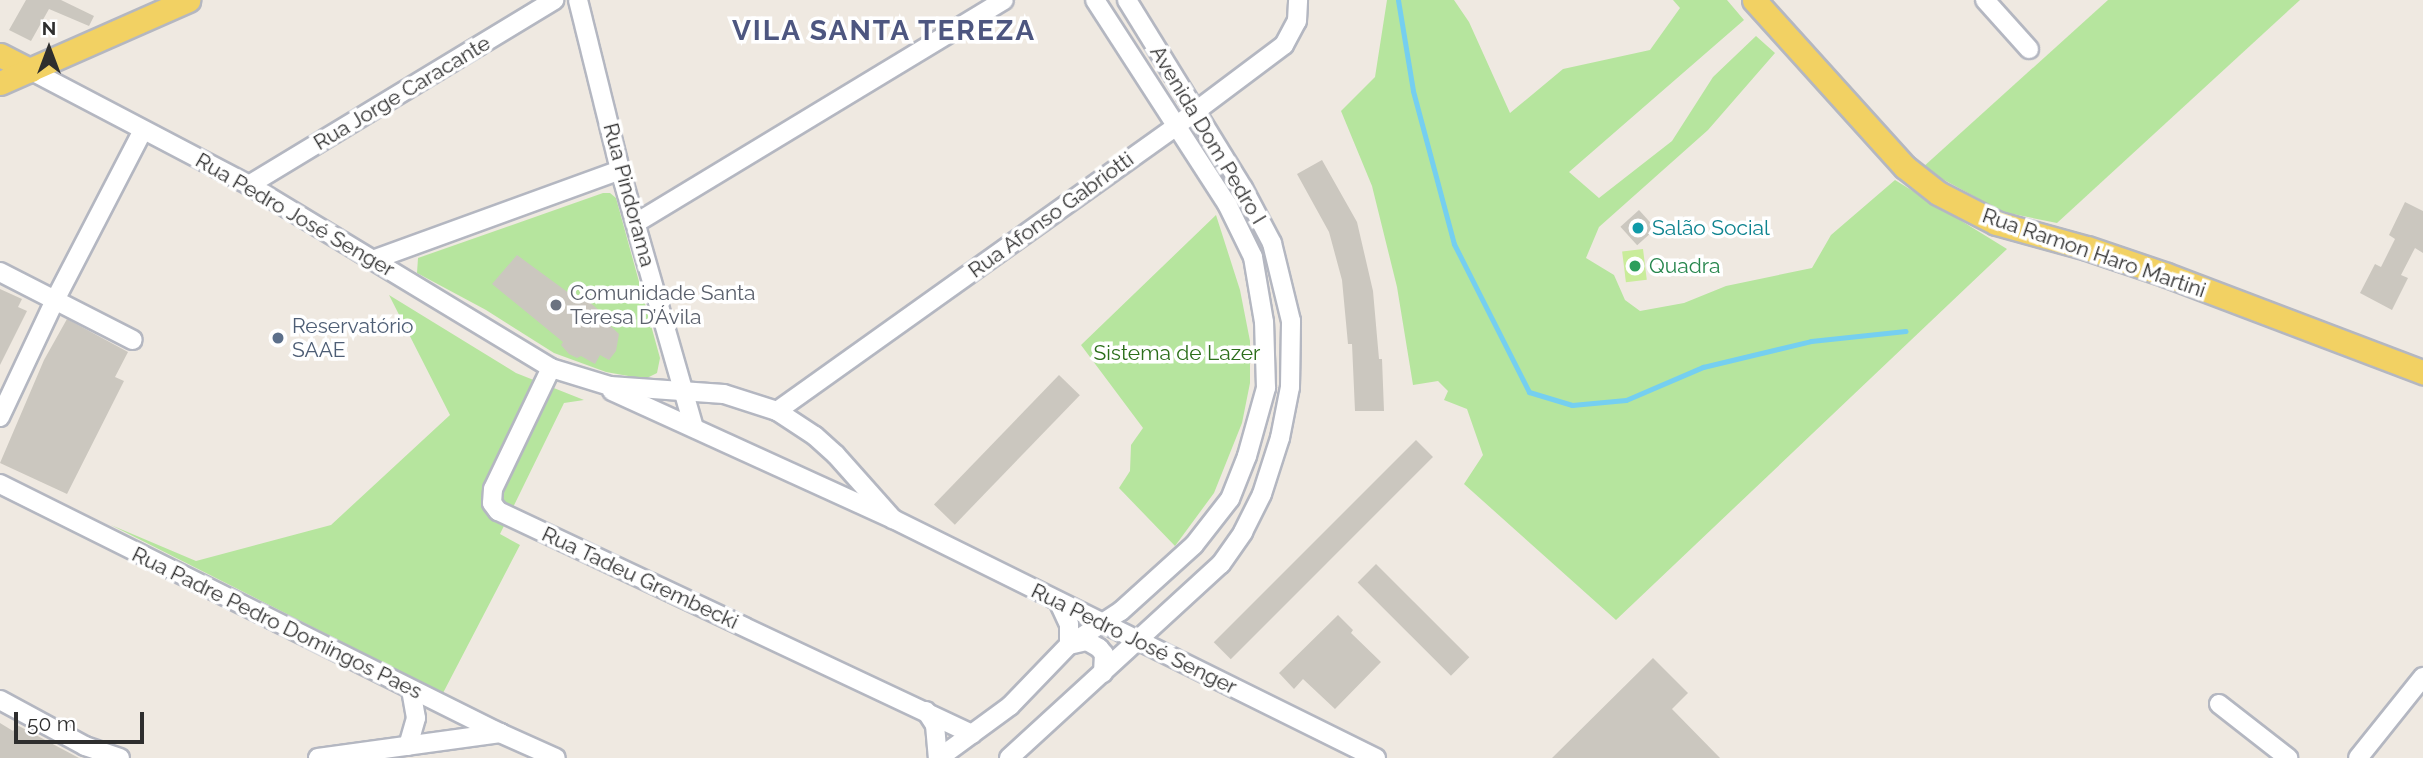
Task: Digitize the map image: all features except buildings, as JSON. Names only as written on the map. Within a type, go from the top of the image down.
[{"type":"main road","points":[[0,83],[188,0]]},
{"type":"main road","name":"Rua Ramon Haro Martini","points":[[1754,0],[1905,167],[1938,193],[1996,223],[2087,248],[2167,275],[2423,372]]},
{"type":"main road","name":"Rua Pedro José Senger","points":[[0,55],[30,70]]},
{"type":"street","name":"Rua Jorge Caracante","points":[[249,185],[554,0]]},
{"type":"street","name":"Rua Pindorama","points":[[578,0],[620,170],[692,422]]},
{"type":"street","points":[[636,223],[1004,0]]},
{"type":"street","name":"Avenida Dom Pedro I","points":[[939,758],[1010,706],[1069,645],[1121,611],[1194,545],[1230,499],[1247,457],[1266,388],[1264,322],[1253,257],[1227,204],[1095,0]]},
{"type":"street","name":"Avenida Dom Pedro I","points":[[1021,755],[1102,673],[1221,564],[1243,532],[1269,475],[1290,387],[1291,320],[1272,243],[1243,188],[1127,0]]},
{"type":"street","name":"Rua Afonso Gabriotti","points":[[777,411],[1176,126],[1284,45],[1297,21],[1298,0]]},
{"type":"street","points":[[1985,0],[2029,49]]},
{"type":"street","name":"Rua Pedro José Senger","points":[[30,70],[249,185],[551,368],[586,379],[692,422],[1376,758]]},
{"type":"street","points":[[0,417],[55,300],[143,130]]},
{"type":"street","points":[[373,260],[620,170]]},
{"type":"street","points":[[0,272],[133,340]]},
{"type":"street","name":"Rua Tadeu Grembecki","points":[[551,368],[493,489],[492,503],[498,511],[972,734]]},
{"type":"street","name":"Rua Pedro José Senger","points":[[586,379],[631,388],[708,391],[741,398],[777,411],[815,436],[836,455],[893,519]]},
{"type":"street","points":[[692,422],[698,399],[708,391]]},
{"type":"street","points":[[810,481],[818,482],[829,478],[834,470],[836,455]]},
{"type":"street","name":"Rua Padre Pedro Domingos Paes","points":[[0,484],[500,733],[556,758]]},
{"type":"street","points":[[1059,603],[1066,613],[1069,645],[1087,641],[1099,648],[1104,654],[1102,673]]},
{"type":"street","points":[[2358,758],[2423,677]]},
{"type":"street","points":[[408,746],[416,718],[411,689]]},
{"type":"street","points":[[0,700],[85,746],[120,758]]},
{"type":"street","points":[[2219,704],[2288,758]]},
{"type":"street","points":[[926,711],[935,725],[939,758]]},
{"type":"street","points":[[318,758],[500,733]]},
{"type":"green space","points":[[1387,0],[1454,0],[1469,22],[1510,113],[1563,69],[1650,50],[1680,8],[1673,0],[1727,0],[1744,20],[1569,172],[1599,198],[1672,141],[1713,77],[1756,36],[1775,53],[1708,130],[1599,227],[1586,258],[1614,275],[1625,300],[1640,311],[1684,303],[1726,286],[1812,268],[1831,235],[1895,180],[2007,249],[1616,620],[1464,484],[1483,455],[1467,409],[1444,400],[1448,391],[1438,381],[1413,385],[1397,287],[1372,186],[1341,111],[1375,77]]},
{"type":"green space","points":[[2108,0],[2300,0],[2057,223],[2003,212],[1922,168]]},
{"type":"green space","points":[[603,193],[610,193],[616,198],[660,358],[657,373],[645,379],[606,372],[554,353],[486,310],[417,273],[418,258]]},
{"type":"green space","name":"Sistema de Lazer","points":[[1216,215],[1240,290],[1250,341],[1250,383],[1242,423],[1214,493],[1175,546],[1119,488],[1130,471],[1131,445],[1143,428],[1081,345]]},
{"type":"green space","name":"Quadra","points":[[1643,249],[1647,280],[1626,282],[1622,252]]},
{"type":"green space","points":[[389,295],[516,373],[584,400],[564,403],[500,534],[520,545],[443,693],[111,525],[196,561],[331,525],[450,415]]},
{"type":"waterway","points":[[1398,0],[1413,91],[1454,244],[1529,392],[1572,405],[1626,400],[1703,367],[1811,341],[1905,331]]},
{"type":"place","name":"Salão Social","points":[[1638,228]]},
{"type":"place","name":"Quadra","points":[[1635,266]]},
{"type":"place","name":"Comunidade Santa Teresa D’Ávila","points":[[556,305]]},
{"type":"place","name":"Reservatório SAAE","points":[[278,338]]},
{"type":"district","name":"VILA SANTA TEREZA","points":[[884,31]]}]
